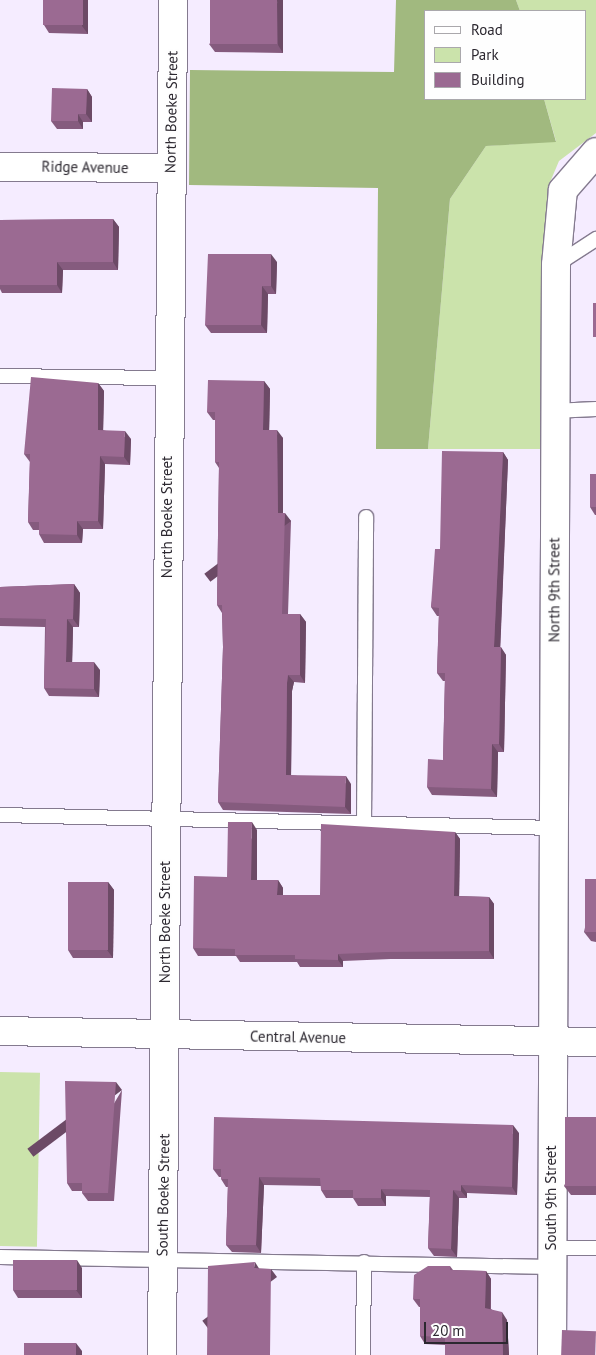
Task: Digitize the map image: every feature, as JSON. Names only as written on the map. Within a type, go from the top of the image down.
[{"type":"street","name":"North Boeke Street","points":[[165,1034],[169,168],[173,0]]},
{"type":"street","name":"North 9th Street","points":[[551,1041],[554,828],[556,265],[563,190],[596,152]]},
{"type":"street","name":"Ridge Avenue","points":[[0,166],[169,168]]},
{"type":"street","name":"Central Avenue","points":[[0,1031],[596,1042]]},
{"type":"street","name":"South Boeke Street","points":[[162,1355],[165,1034]]},
{"type":"street","name":"South 9th Street","points":[[551,1041],[552,1355]]},
{"type":"lane","points":[[556,265],[596,239]]},
{"type":"lane","points":[[0,376],[168,378]]},
{"type":"lane","points":[[554,411],[596,409]]},
{"type":"lane","points":[[364,823],[366,517]]},
{"type":"lane","points":[[0,815],[554,828]]},
{"type":"lane","points":[[0,1257],[364,1262],[551,1257],[596,1248]]},
{"type":"lane","points":[[363,1355],[364,1262]]},
{"type":"green space","points":[[396,0],[516,0],[520,10],[424,10],[424,100],[544,100],[556,142],[486,146],[450,199],[428,449],[376,449],[378,188],[189,185],[190,70],[394,72]]},
{"type":"green space","points":[[516,0],[596,0],[596,133],[559,161],[548,187],[545,449],[428,449],[450,199],[486,146],[556,141],[544,100],[586,100],[586,10],[520,10]]},
{"type":"green space","points":[[0,1072],[40,1073],[37,1247],[0,1246]]},
{"type":"building","points":[[43,0],[83,0],[83,25],[43,25]]},
{"type":"building","points":[[210,0],[277,0],[277,44],[210,44]]},
{"type":"building","points":[[52,88],[87,89],[86,114],[78,114],[78,121],[51,121]]},
{"type":"building","points":[[113,219],[113,262],[57,262],[57,285],[0,285],[0,220]]},
{"type":"building","points":[[208,254],[271,254],[271,286],[262,286],[261,325],[205,325]]},
{"type":"building","points":[[593,303],[596,303],[596,337],[593,337]]},
{"type":"building","points":[[31,377],[98,383],[98,430],[125,431],[124,457],[100,456],[98,521],[77,521],[77,535],[39,534],[39,522],[28,522],[30,454],[24,454]]},
{"type":"building","points":[[208,380],[264,381],[263,430],[277,430],[278,513],[285,513],[282,614],[300,614],[300,675],[288,675],[287,683],[286,775],[346,776],[345,807],[218,802],[223,647],[222,605],[217,605],[219,462],[215,462],[215,412],[207,412]]},
{"type":"building","points":[[442,451],[503,452],[494,647],[501,647],[499,744],[492,744],[491,789],[427,787],[428,759],[443,760],[445,673],[437,673],[439,608],[431,607],[435,549],[440,549]]},
{"type":"building","points":[[590,474],[596,474],[596,507],[590,507]]},
{"type":"building","points":[[74,584],[73,619],[67,619],[66,662],[94,662],[94,689],[44,688],[46,619],[0,618],[0,587]]},
{"type":"building","points":[[228,822],[252,822],[251,880],[278,880],[277,895],[320,895],[321,824],[455,832],[454,896],[489,897],[489,951],[338,954],[338,960],[295,959],[295,955],[235,955],[235,949],[193,948],[194,876],[227,877]]},
{"type":"building","points":[[585,879],[596,879],[596,932],[585,932]]},
{"type":"building","points":[[68,882],[108,882],[108,950],[68,950]]},
{"type":"building","points":[[65,1081],[116,1082],[108,1193],[82,1193],[82,1183],[67,1183]]},
{"type":"building","points":[[214,1117],[513,1125],[512,1187],[461,1185],[461,1191],[453,1190],[451,1249],[428,1248],[430,1190],[381,1189],[381,1198],[353,1198],[353,1190],[321,1190],[320,1178],[259,1177],[256,1245],[226,1245],[228,1179],[221,1179],[221,1169],[213,1169]]},
{"type":"building","points":[[565,1117],[596,1117],[596,1186],[565,1186]]},
{"type":"building","points":[[13,1260],[77,1260],[77,1290],[13,1290]]},
{"type":"building","points":[[255,1262],[254,1268],[271,1269],[270,1355],[207,1355],[208,1266]]},
{"type":"building","points":[[428,1266],[450,1266],[450,1270],[486,1271],[485,1308],[502,1312],[503,1355],[445,1355],[445,1337],[420,1336],[420,1299],[413,1299],[414,1275]]},
{"type":"building","points":[[562,1330],[596,1331],[595,1355],[561,1355]]},
{"type":"building","points":[[24,1343],[76,1343],[76,1355],[24,1355]]}]
